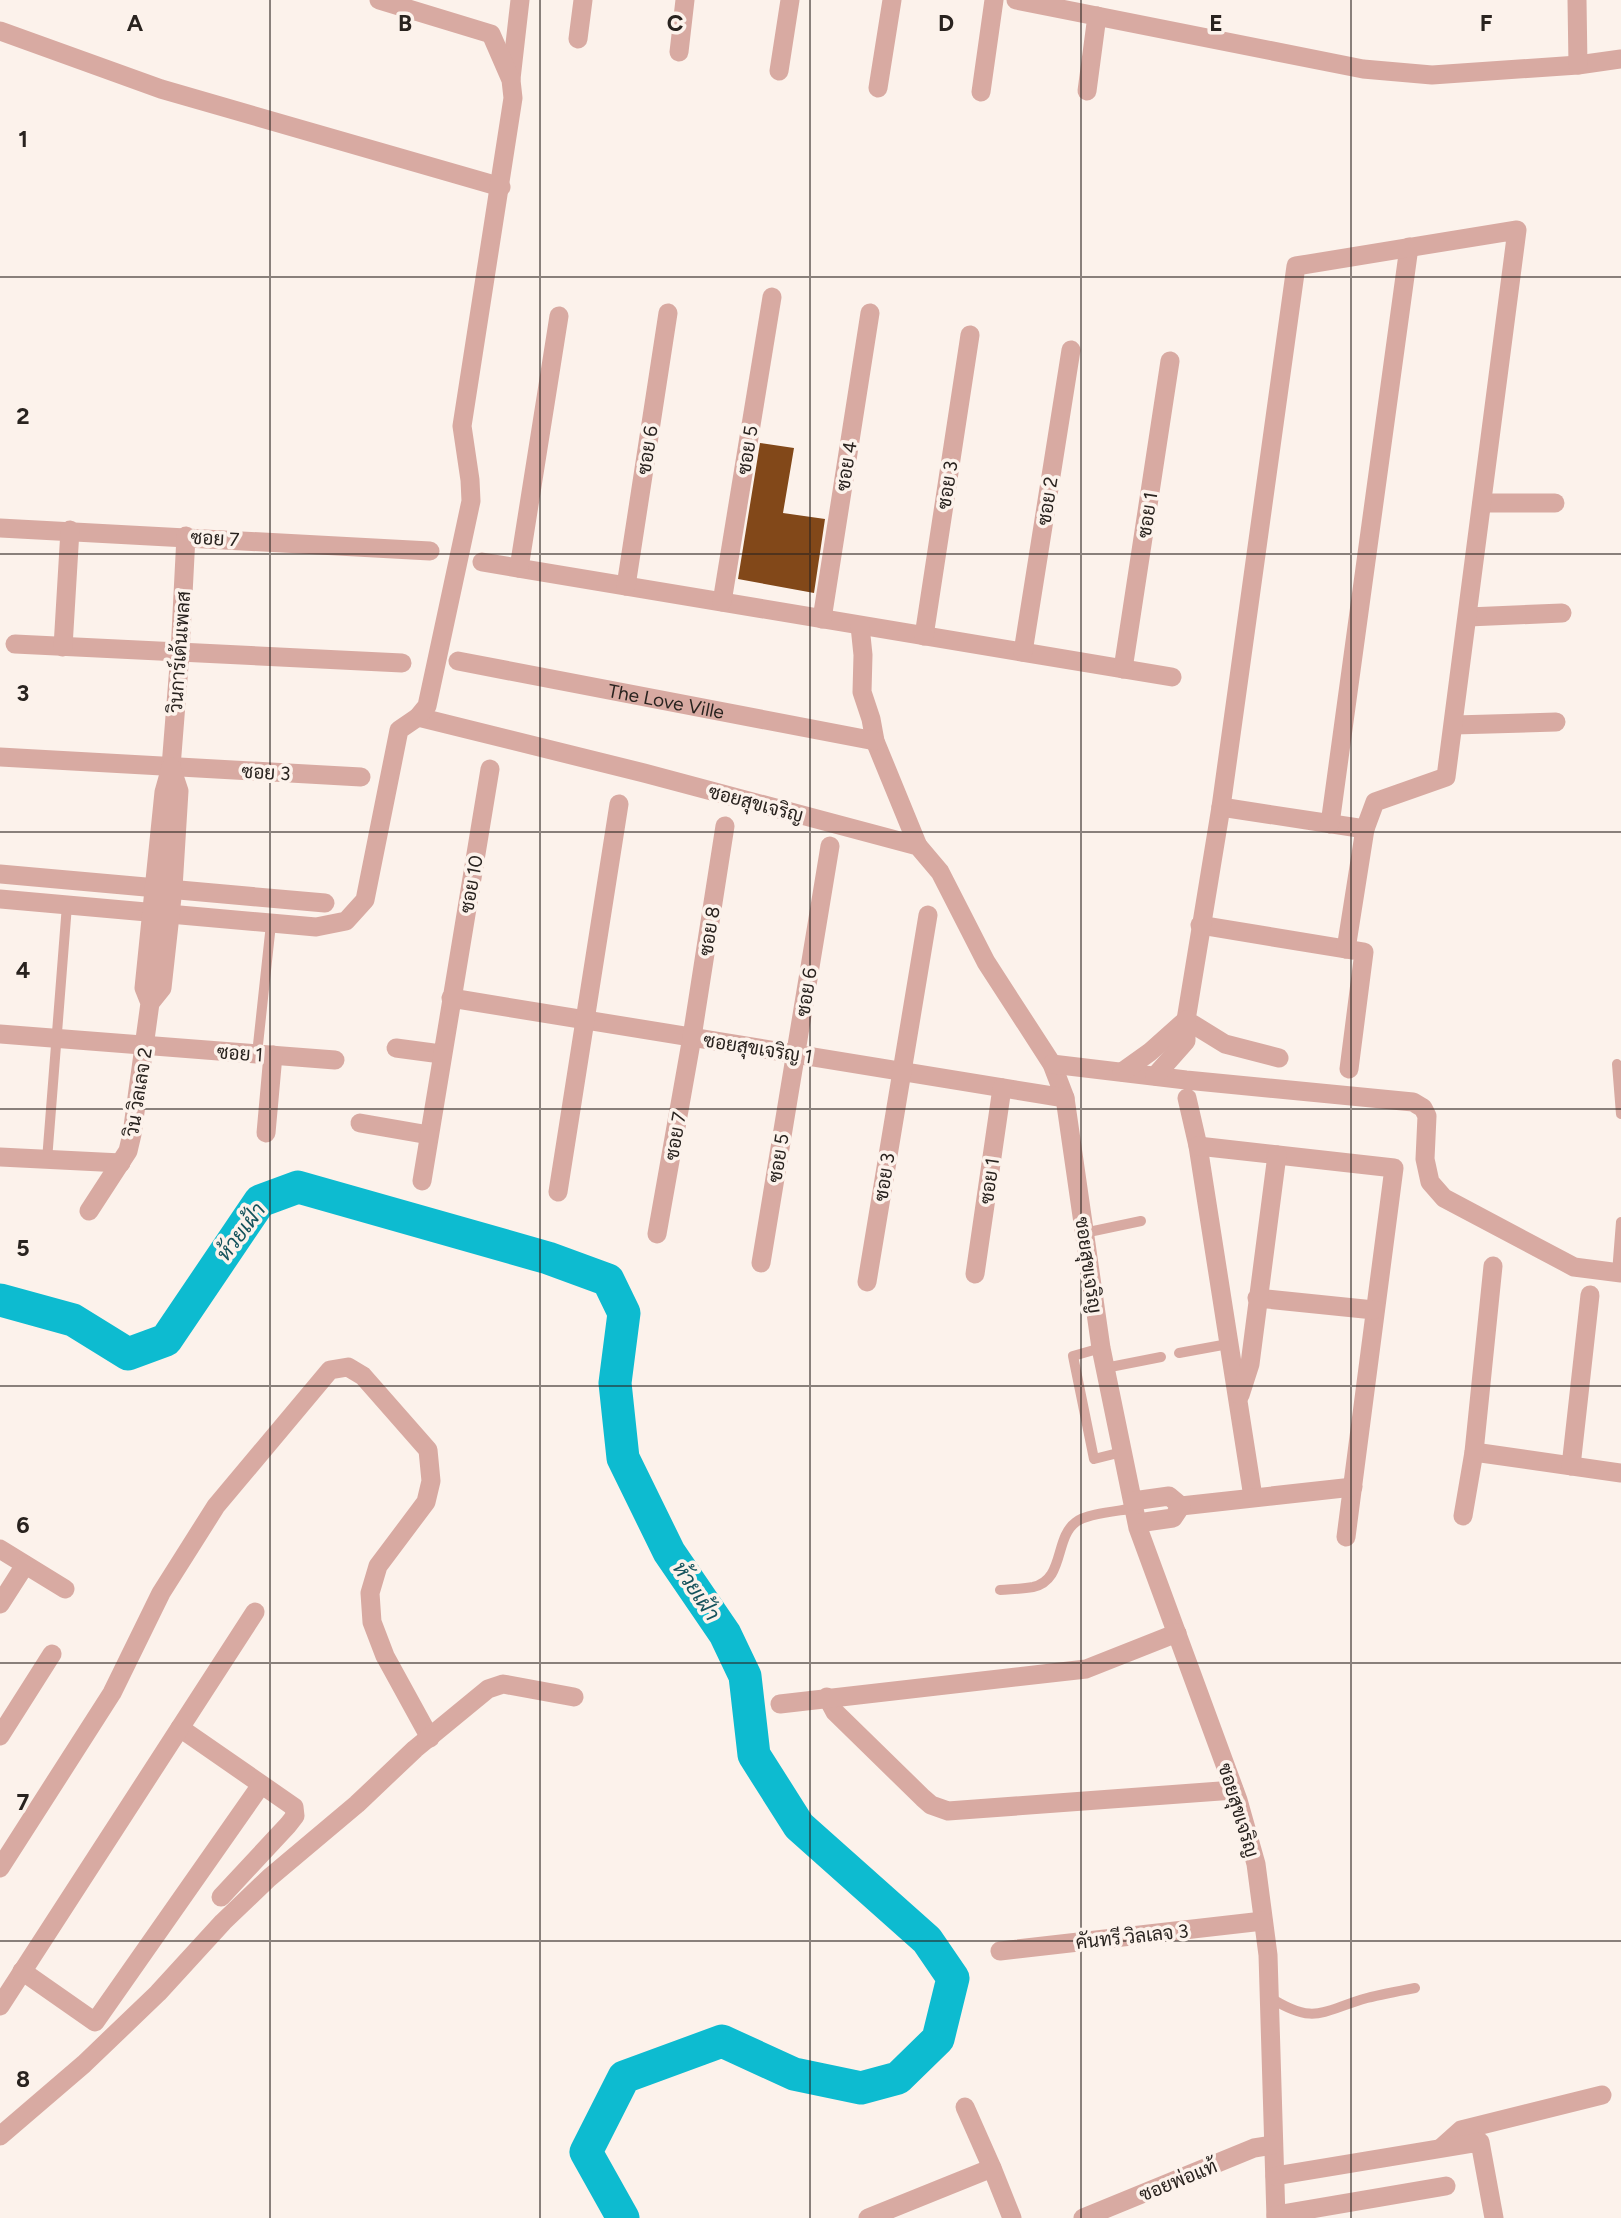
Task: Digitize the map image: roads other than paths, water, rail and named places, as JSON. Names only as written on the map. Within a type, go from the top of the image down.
[{"type":"street","points":[[379,0],[491,34],[511,80]]},
{"type":"street","points":[[0,899],[316,927],[346,921],[365,900],[399,730],[418,717],[426,706],[471,501],[462,426],[501,187],[513,98],[511,80],[520,0]]},
{"type":"street","points":[[578,38],[583,0]]},
{"type":"street","points":[[679,52],[685,0]]},
{"type":"street","points":[[779,71],[790,0]]},
{"type":"street","points":[[878,88],[892,0]]},
{"type":"street","points":[[981,92],[994,0]]},
{"type":"street","points":[[1016,0],[1363,69],[1432,75],[1578,65],[1621,59]]},
{"type":"street","points":[[1577,0],[1578,65]]},
{"type":"street","points":[[1087,91],[1097,16]]},
{"type":"street","points":[[0,31],[161,89],[501,187]]},
{"type":"street","points":[[1155,1076],[1186,1041],[1186,1020],[1221,807],[1296,266],[1517,230],[1446,777],[1375,802],[1364,829],[1346,949]]},
{"type":"street","points":[[1330,824],[1409,247]]},
{"type":"street","name":"ซอย 5","points":[[722,602],[772,297]]},
{"type":"street","name":"ซอย 6","points":[[626,586],[668,313]]},
{"type":"street","name":"ซอย 4","points":[[822,619],[870,313]]},
{"type":"street","points":[[519,568],[559,316]]},
{"type":"street","name":"ซอย 3","points":[[924,636],[970,335]]},
{"type":"street","name":"ซอย 2","points":[[1023,652],[1071,351]]},
{"type":"street","name":"ซอย 1","points":[[1123,669],[1170,361]]},
{"type":"street","points":[[1482,503],[1555,503]]},
{"type":"street","name":"ซอย 7","points":[[0,528],[430,551]]},
{"type":"street","points":[[63,647],[70,530]]},
{"type":"street","name":"วินการ์เด้นเพลส","points":[[161,914],[164,888],[164,792],[170,767],[180,653],[186,536]]},
{"type":"street","points":[[482,562],[1172,677]]},
{"type":"street","points":[[1468,617],[1562,613]]},
{"type":"street","points":[[860,626],[863,655],[862,692],[875,741],[918,846]]},
{"type":"street","points":[[15,644],[402,663]]},
{"type":"street","name":"The Love Ville","points":[[458,661],[875,741]]},
{"type":"street","name":"ซอยสุขเจริญ","points":[[418,717],[644,773],[918,846],[940,872],[986,962],[1052,1064],[1065,1098],[1101,1348],[1135,1511],[1234,1790],[1256,1864],[1268,1955],[1276,2217]]},
{"type":"street","points":[[1454,725],[1556,722]]},
{"type":"street","points":[[0,757],[170,767]]},
{"type":"street","name":"ซอย 3","points":[[170,767],[361,776]]},
{"type":"street","name":"ซอย 10","points":[[422,1181],[490,769]]},
{"type":"street","points":[[558,1192],[619,804]]},
{"type":"street","points":[[1221,807],[1364,829]]},
{"type":"street","name":"ซอย 8","points":[[692,1037],[725,826]]},
{"type":"street","name":"ซอย 6","points":[[796,1054],[830,846]]},
{"type":"street","points":[[0,874],[325,903]]},
{"type":"street","name":"วิน วิลเลจ 2","points":[[89,1211],[128,1151],[150,1003],[144,988],[161,914]]},
{"type":"street","points":[[901,1072],[928,915]]},
{"type":"street","points":[[1200,925],[1364,951],[1349,1069]]},
{"type":"street","name":"ซอยสุขเจริญ 1","points":[[451,998],[1065,1098]]},
{"type":"street","points":[[1186,1020],[1225,1044],[1279,1058]]},
{"type":"street","points":[[1122,1072],[1150,1052],[1186,1020]]},
{"type":"street","points":[[0,1034],[145,1046]]},
{"type":"street","name":"ซอย 7","points":[[657,1234],[692,1037]]},
{"type":"street","name":"ซอย 1","points":[[145,1046],[335,1060]]},
{"type":"street","points":[[396,1048],[441,1054]]},
{"type":"street","name":"ซอย 5","points":[[761,1263],[796,1054]]},
{"type":"street","points":[[265,1055],[266,1133]]},
{"type":"street","points":[[1052,1064],[1413,1102],[1423,1108],[1427,1116],[1425,1159],[1430,1182],[1444,1198],[1574,1267],[1619,1273]]},
{"type":"street","name":"ซอย 3","points":[[867,1282],[901,1072]]},
{"type":"street","name":"ซอย 1","points":[[975,1274],[1002,1088]]},
{"type":"street","points":[[1187,1098],[1198,1146],[1253,1497]]},
{"type":"street","points":[[360,1122],[429,1135]]},
{"type":"street","points":[[1198,1146],[1394,1168],[1346,1537]]},
{"type":"street","points":[[1238,1400],[1250,1364],[1278,1155]]},
{"type":"street","points":[[0,1157],[121,1163]]},
{"type":"street","points":[[1463,1516],[1474,1452],[1493,1266]]},
{"type":"street","points":[[1571,1466],[1590,1295]]},
{"type":"street","points":[[1257,1297],[1374,1310]]},
{"type":"street","points":[[0,1868],[112,1693],[161,1593],[216,1506],[330,1370],[348,1367],[363,1376],[428,1450],[431,1481],[426,1502],[378,1566],[370,1593],[372,1622],[385,1656],[430,1738]]},
{"type":"street","points":[[1474,1452],[1621,1473]]},
{"type":"street","points":[[1135,1511],[1173,1518],[1181,1506],[1353,1487]]},
{"type":"street","points":[[0,1549],[65,1589]]},
{"type":"street","points":[[0,1604],[25,1564]]},
{"type":"street","points":[[0,2006],[255,1612]]},
{"type":"street","points":[[780,1704],[1086,1668],[1177,1633]]},
{"type":"street","points":[[0,1736],[52,1654]]},
{"type":"street","points":[[0,2136],[85,2064],[158,1993],[223,1922],[270,1878],[488,1689],[499,1685],[573,1697]]},
{"type":"street","points":[[827,1697],[835,1712],[923,1798],[931,1805],[948,1811],[1234,1790]]},
{"type":"street","points":[[180,1728],[294,1808],[295,1816],[221,1897]]},
{"type":"street","points":[[22,1971],[94,2022],[261,1785]]},
{"type":"street","name":"คันทรี วิลเลจ 3","points":[[1000,1951],[1263,1921]]},
{"type":"street","points":[[1441,2148],[1461,2130],[1602,2095]]},
{"type":"street","points":[[965,2107],[1012,2218]]},
{"type":"street","points":[[1275,2176],[1480,2141],[1494,2218]]},
{"type":"street","name":"ซอยพ่อแท้","points":[[1083,2218],[1254,2148],[1273,2145]]},
{"type":"street","points":[[868,2218],[992,2168]]},
{"type":"street","points":[[1276,2217],[1446,2186]]},
{"type":"lane","points":[[47,1160],[67,905]]},
{"type":"lane","points":[[265,1055],[271,923]]},
{"type":"lane","points":[[1617,1064],[1621,1114]]},
{"type":"lane","points":[[1084,1233],[1141,1222]]},
{"type":"lane","points":[[1619,1273],[1621,1223]]},
{"type":"lane","points":[[1179,1353],[1228,1344]]},
{"type":"lane","points":[[1101,1348],[1073,1356],[1083,1408],[1094,1459],[1122,1452]]},
{"type":"lane","points":[[1105,1368],[1161,1357]]},
{"type":"lane","points":[[1000,1590],[1036,1586],[1051,1575],[1060,1557],[1064,1537],[1077,1521],[1135,1511]]},
{"type":"lane","points":[[1269,1996],[1291,2010],[1312,2015],[1334,2011],[1365,1998],[1415,1988]]},
{"type":"waterway","name":"ห้วยเฝ้า","points":[[0,1300],[73,1320],[128,1354],[166,1340],[260,1201],[298,1187],[548,1258],[608,1280],[624,1313],[615,1383],[623,1458],[669,1552],[725,1634],[745,1676],[754,1755],[799,1826],[927,1940],[953,1978],[938,2039],[898,2078],[861,2088],[794,2074],[722,2041],[624,2077],[586,2152],[623,2218]]}]
